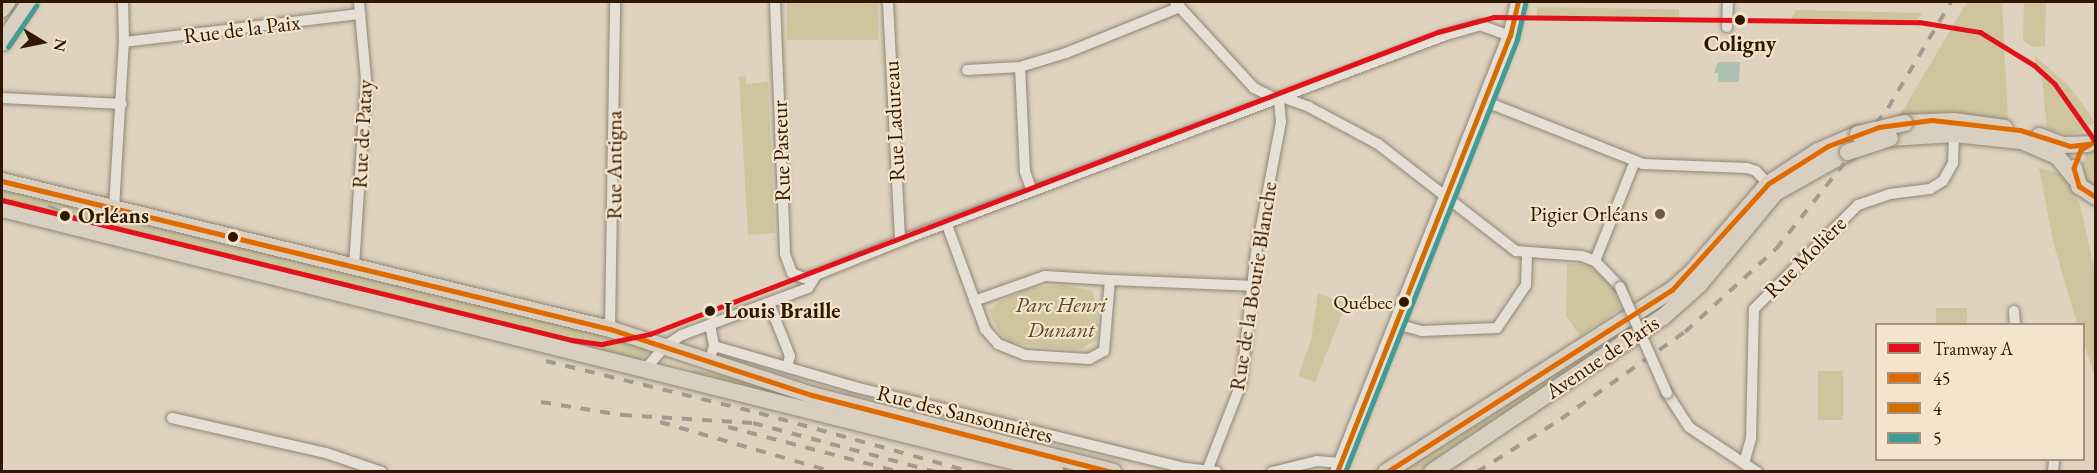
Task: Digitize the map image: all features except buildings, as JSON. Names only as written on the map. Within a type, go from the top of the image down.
[{"type":"main road","points":[[2,9],[7,2]]},
{"type":"main road","points":[[2,43],[30,2]]},
{"type":"main road","points":[[1338,467],[1510,36],[1517,6]]},
{"type":"main road","name":"Avenue de Paris","points":[[1386,471],[1672,290],[1772,188],[1818,151],[1858,134],[1905,123],[1996,131],[2044,143],[2070,146],[2092,143]]},
{"type":"main road","name":"Avenue de Paris","points":[[1432,471],[1676,306],[1708,275],[1772,188],[1848,152],[1890,138],[1954,127]]},
{"type":"main road","name":"Avenue de Paris","points":[[2044,143],[2064,160],[2086,193],[2096,197]]},
{"type":"main road","points":[[2075,178],[2076,159],[2092,143]]},
{"type":"main road","points":[[2,182],[610,329],[665,346],[711,353],[812,395],[1113,471]]},
{"type":"main road","points":[[2,209],[346,297],[647,367],[1056,471]]},
{"type":"street","points":[[114,208],[122,104],[123,2]]},
{"type":"street","name":"Rue de Patay","points":[[354,267],[366,79],[359,2]]},
{"type":"street","name":"Rue Antigna","points":[[610,329],[615,2]]},
{"type":"street","name":"Rue Pasteur","points":[[775,2],[785,254],[792,273],[804,278],[816,275]]},
{"type":"street","name":"Rue Ladureau","points":[[888,2],[900,241]]},
{"type":"street","points":[[1727,27],[1728,2]]},
{"type":"street","points":[[967,70],[1020,67],[1066,53],[1177,4],[1254,88],[1309,107],[1378,144],[1516,251],[1562,252],[1595,261],[1620,287],[1667,393],[1689,427],[1757,471]]},
{"type":"street","name":"Rue de la Paix","points":[[124,42],[360,14]]},
{"type":"street","points":[[647,367],[665,346],[710,325],[807,288],[816,275],[900,241],[1475,26],[1510,36]]},
{"type":"street","points":[[1020,67],[1025,172],[1032,191]]},
{"type":"street","points":[[2,98],[122,104]]},
{"type":"street","name":"Rue de la Bourie Blanche","points":[[1212,471],[1241,384],[1251,286],[1281,122],[1279,98]]},
{"type":"street","points":[[1484,101],[1635,161],[1650,165],[1747,168],[1756,171],[1772,188]]},
{"type":"street","name":"Rue Molière","points":[[1744,463],[1751,439],[1754,309],[1858,205],[1890,194],[1930,189],[1949,173],[1954,127]]},
{"type":"street","points":[[1595,261],[1635,161]]},
{"type":"street","points":[[947,225],[984,329],[1009,351],[1095,358],[1104,351],[1110,280]]},
{"type":"street","points":[[1396,324],[1422,331],[1497,328],[1526,285],[1527,252]]},
{"type":"street","points":[[975,301],[1051,276],[1251,286]]},
{"type":"street","points":[[769,303],[790,356],[787,367]]},
{"type":"street","points":[[2014,311],[2015,323]]},
{"type":"street","points":[[710,325],[711,353]]},
{"type":"street","name":"Rue des Sansonnières","points":[[711,353],[787,367],[1186,468],[1212,471]]},
{"type":"street","points":[[172,418],[326,453],[382,471]]},
{"type":"street","points":[[1272,471],[1325,460],[1338,467]]},
{"type":"street","points":[[1292,468],[1315,471]]},
{"type":"green space","points":[[787,2],[878,2],[878,40],[787,40]]},
{"type":"green space","points":[[1967,2],[2002,2],[2008,120],[1950,113],[1899,117]]},
{"type":"green space","points":[[2024,2],[2046,2],[2045,46],[2033,47],[2023,41]]},
{"type":"green space","points":[[1537,7],[1679,9],[1679,20],[1537,18]]},
{"type":"green space","points":[[1796,10],[1922,13],[1915,25],[1790,21]]},
{"type":"green space","points":[[2035,56],[2068,85],[2087,110],[2094,122],[2085,131],[2068,134],[2047,129],[2042,78],[2035,71]]},
{"type":"green space","points":[[746,76],[746,84],[768,82],[775,233],[748,235],[739,77]]},
{"type":"green space","points":[[2095,148],[2095,188],[2086,182],[2081,168],[2087,153]]},
{"type":"green space","points":[[2039,168],[2065,175],[2080,205],[2095,272],[2095,377],[2085,347],[2085,323],[2077,323],[2053,241]]},
{"type":"green space","points":[[2,187],[639,341],[648,349],[647,354],[639,362],[2,203]]},
{"type":"green space","points":[[1567,264],[1585,264],[1601,274],[1613,288],[1621,308],[1580,336],[1566,316]]},
{"type":"green space","name":"Parc Henri Dunant","points":[[1063,285],[1092,291],[1098,309],[1097,340],[1078,350],[1009,343],[998,330],[989,311],[1000,301],[1030,288]]},
{"type":"green space","points":[[1318,293],[1346,304],[1315,382],[1298,376],[1311,341]]},
{"type":"green space","points":[[1936,308],[1967,308],[1967,323],[1936,323]]},
{"type":"green space","points":[[1629,325],[1631,337],[1594,356],[1420,471],[1398,472]]},
{"type":"green space","points":[[693,370],[716,373],[718,370],[1093,471],[1076,471],[691,375]]},
{"type":"green space","points":[[1818,371],[1843,371],[1843,420],[1818,420]]},
{"type":"shaded area","points":[[1718,62],[1740,62],[1739,82],[1718,82],[1718,73],[1714,73]]},
{"type":"tram line","name":"A","points":[[2,200],[572,340],[602,344],[650,334],[1438,32],[1494,17],[1919,22],[1980,32],[2034,65],[2055,84],[2096,142]]},
{"type":"tram line","points":[[49,206],[82,219]]},
{"type":"railway","points":[[1477,472],[1561,419],[1685,332],[1776,249],[1888,108],[1951,2]]},
{"type":"railway","points":[[546,361],[759,413],[972,472]]},
{"type":"railway","points":[[541,402],[622,415],[753,423],[936,472]]},
{"type":"railway","points":[[660,422],[833,472]]},
{"type":"railway","points":[[728,427],[899,472]]},
{"type":"transit line","name":"4","points":[[1337,472],[1510,36],[1518,2]]},
{"type":"transit line","name":"5","points":[[1345,472],[1517,39],[1525,4]]},
{"type":"transit line","name":"5","points":[[8,47],[36,6]]},
{"type":"transit line","name":"45","points":[[1387,472],[1672,290],[1768,184],[1828,146],[1879,127],[1932,120],[2020,130],[2070,146],[2088,144]]},
{"type":"transit line","name":"45","points":[[2096,141],[2081,150],[2074,168],[2079,186],[2096,197]]},
{"type":"transit line","name":"45","points":[[2,181],[610,329],[812,395],[1111,472]]},
{"type":"place","name":"Coligny","points":[[1740,20]]},
{"type":"place","name":"Pigier Orléans","points":[[1660,214]]},
{"type":"place","name":"Orléans","points":[[65,216]]},
{"type":"place","name":"Québec","points":[[1404,302]]},
{"type":"place","name":"Louis Braille","points":[[710,311]]}]
